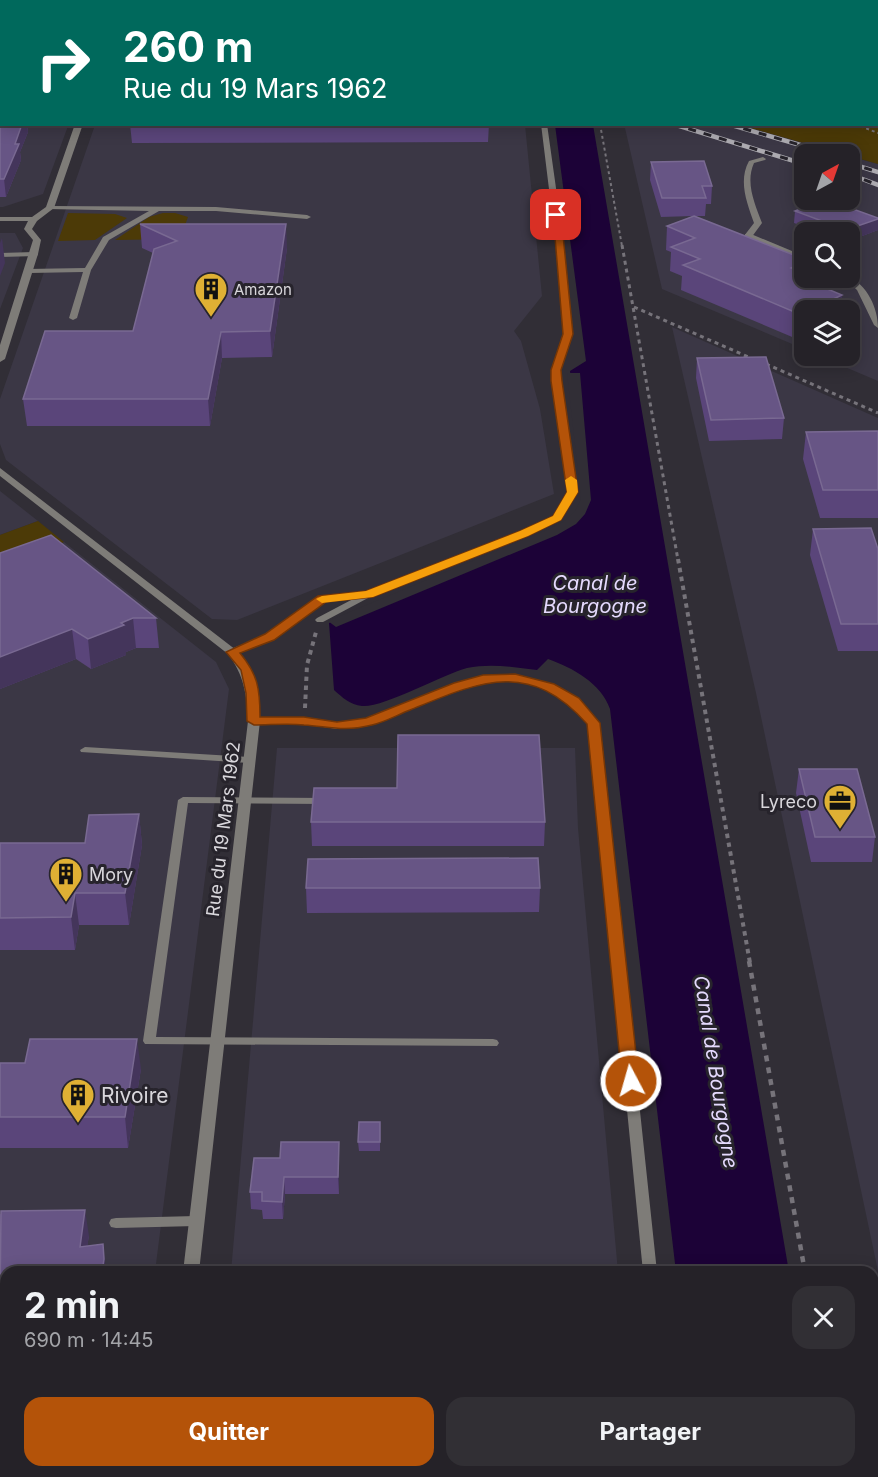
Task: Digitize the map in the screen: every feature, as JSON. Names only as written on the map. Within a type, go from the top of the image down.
[{"type":"street","points":[[0,358],[34,254],[37,240],[28,229],[34,219],[50,208],[78,126]]},
{"type":"street","points":[[0,219],[34,219]]},
{"type":"street","points":[[748,236],[794,255]]},
{"type":"street","points":[[860,288],[878,325]]},
{"type":"street","name":"Rue du 19 Mars 1962","points":[[0,471],[232,652],[247,670],[253,693],[254,721],[192,1266]]},
{"type":"lane","points":[[320,620],[369,595],[524,534],[557,518],[573,492],[556,381],[556,370],[568,334],[559,238],[544,126]]},
{"type":"lane","points":[[748,236],[758,223],[746,179],[747,168],[751,162],[763,159]]},
{"type":"lane","points":[[50,208],[216,209],[307,217]]},
{"type":"lane","points":[[73,318],[87,270],[106,239],[158,209]]},
{"type":"lane","points":[[0,255],[34,254]]},
{"type":"lane","points":[[30,271],[87,270]]},
{"type":"lane","points":[[232,652],[270,637],[323,599],[369,595]]},
{"type":"lane","points":[[254,721],[304,721],[337,726],[369,722],[458,686],[483,679],[515,678],[549,687],[574,701],[594,723],[649,1266]]},
{"type":"lane","points":[[85,750],[249,760]]},
{"type":"lane","points":[[333,801],[183,800],[149,1041],[493,1043]]},
{"type":"lane","points":[[116,1223],[196,1221]]},
{"type":"path","points":[[406,0],[460,0]]},
{"type":"path","points":[[600,126],[804,1266]]},
{"type":"path","points":[[860,126],[878,133]]},
{"type":"path","points":[[634,306],[754,359]]},
{"type":"path","points":[[765,364],[878,413]]},
{"type":"path","points":[[304,721],[307,665],[320,620]]},
{"type":"shaded area","points":[[0,126],[68,126],[43,194],[0,207]]},
{"type":"shaded area","points":[[95,126],[525,126],[542,296],[514,331],[521,341],[540,409],[554,494],[237,620],[212,619],[6,460],[0,444],[0,399]]},
{"type":"shaded area","points":[[622,126],[744,126],[807,144],[794,144],[794,210],[860,210],[860,159],[878,164],[878,381],[843,366],[860,366],[860,300],[794,300],[794,345],[662,289],[625,128]]},
{"type":"shaded area","points":[[744,126],[878,126],[878,164],[860,159],[860,144],[807,144]]},
{"type":"shaded area","points":[[68,213],[115,214],[127,218],[95,240],[58,241]]},
{"type":"shaded area","points":[[163,213],[175,213],[188,217],[180,239],[115,240],[149,217]]},
{"type":"shaded area","points":[[0,233],[15,233],[23,248],[0,309]]},
{"type":"shaded area","points":[[672,327],[878,418],[878,1266],[877,1266],[756,693]]},
{"type":"shaded area","points":[[0,491],[38,521],[0,535]]},
{"type":"shaded area","points":[[38,521],[64,542],[0,566],[0,535]]},
{"type":"shaded area","points":[[64,542],[216,662],[229,689],[156,1266],[0,1266],[0,566]]},
{"type":"shaded area","points":[[277,748],[575,748],[578,828],[617,1266],[232,1266]]},
{"type":"water","name":"Canal de Bourgogne","points":[[555,126],[593,126],[788,1266],[675,1266],[610,709],[600,691],[576,672],[548,659],[537,670],[493,666],[467,668],[398,697],[372,705],[354,704],[334,690],[329,623],[551,532],[568,522],[581,507],[583,486],[570,371],[586,361]]},
{"type":"pier","points":[[567,373],[580,373],[591,500],[585,514],[576,524],[557,535],[336,627],[328,621],[549,529],[566,520],[575,511],[581,499]]},
{"type":"building","points":[[0,126],[21,126],[15,144],[19,144],[4,179],[0,179]]},
{"type":"building","points":[[704,161],[712,186],[702,186],[706,198],[662,198],[651,162]]},
{"type":"building","points":[[856,210],[878,219],[860,225],[860,222],[825,222],[795,211]]},
{"type":"building","points":[[694,216],[794,255],[794,267],[791,268],[794,269],[794,288],[825,288],[842,295],[831,300],[794,300],[794,312],[683,265],[700,259],[671,247],[695,238],[667,226]]},
{"type":"building","name":"Amazon","points":[[140,224],[286,224],[270,331],[221,332],[208,399],[23,399],[45,331],[133,331],[154,249],[177,241]]},
{"type":"building","points":[[766,357],[784,418],[711,420],[697,358]]},
{"type":"building","points":[[878,431],[878,490],[823,490],[806,432]]},
{"type":"building","points":[[871,528],[878,549],[878,624],[841,624],[813,529]]},
{"type":"building","points":[[51,535],[156,618],[133,618],[121,623],[124,625],[88,639],[72,629],[0,657],[0,553]]},
{"type":"building","points":[[398,735],[539,735],[545,822],[311,822],[314,788],[397,788]]},
{"type":"building","points":[[799,769],[857,769],[875,837],[815,837]]},
{"type":"building","points":[[139,814],[125,893],[75,893],[71,917],[0,918],[0,843],[85,843],[89,815]]},
{"type":"building","points":[[538,858],[540,888],[306,888],[308,859]]},
{"type":"building","points":[[30,1039],[137,1039],[125,1117],[0,1117],[0,1063],[25,1063]]},
{"type":"building","points":[[359,1122],[380,1122],[380,1142],[358,1142]]},
{"type":"building","points":[[281,1142],[339,1142],[338,1177],[284,1177],[282,1202],[262,1201],[262,1192],[250,1192],[254,1158],[280,1158]]},
{"type":"building","points":[[85,1210],[80,1247],[103,1244],[103,1266],[0,1266],[1,1211]]},
{"type":"railway","points":[[680,126],[794,161]]},
{"type":"railway","points":[[735,126],[797,144]]},
{"type":"railway","points":[[860,166],[878,172]]},
{"type":"railway","points":[[860,178],[878,185]]},
{"type":"slow traffic","points":[[322,599],[369,595],[524,534],[557,518],[573,492],[571,480]]},
{"type":"place","name":"Amazon","points":[[211,318]]},
{"type":"place","name":"Lyreco","points":[[840,830]]},
{"type":"place","name":"Mory","points":[[66,903]]},
{"type":"place","name":"Rivoire","points":[[78,1124]]},
{"type":"route","points":[[556,215],[568,334],[556,370],[556,381],[573,492],[557,518],[524,534],[369,595],[323,599],[270,637],[232,652],[247,670],[253,693],[254,721],[304,721],[337,726],[369,722],[458,686],[483,679],[515,678],[549,687],[574,701],[594,723],[631,1081]]}]
